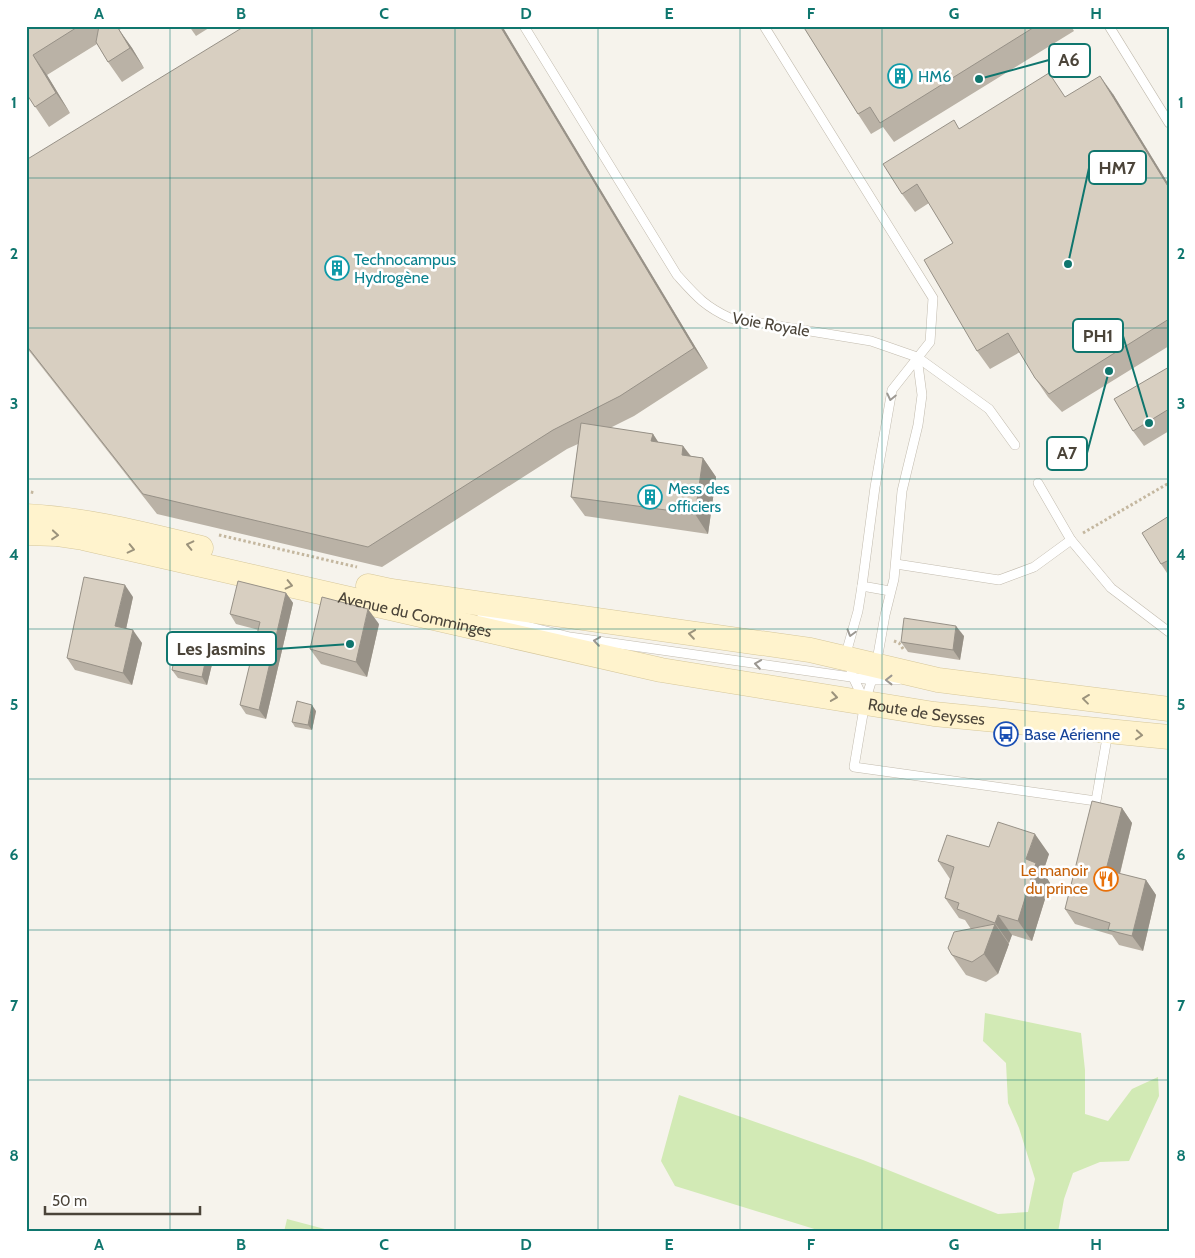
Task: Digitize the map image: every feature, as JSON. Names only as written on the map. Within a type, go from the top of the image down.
[{"type":"main road","name":"Avenue du Comminges","points":[[26,516],[96,523],[391,591],[806,671]]},
{"type":"main road","name":"Avenue du Comminges","points":[[26,533],[56,534],[83,538],[661,670],[806,671]]},
{"type":"main road","name":"Route de Seysses","points":[[806,671],[849,668],[871,683],[934,714],[1169,737]]},
{"type":"main road","name":"Route de Seysses","points":[[806,671],[871,683],[938,680],[1169,709]]},
{"type":"lane","name":"Voie Royale","points":[[524,26],[677,275],[699,300],[714,311],[730,318],[871,341],[917,357],[989,409],[1015,444]]},
{"type":"lane","points":[[764,26],[932,298],[930,342],[892,390],[875,487],[849,668],[871,683]]},
{"type":"lane","points":[[1109,26],[1169,123]]},
{"type":"lane","points":[[917,357],[922,395],[918,425],[902,491],[894,579],[854,767],[1096,801],[1108,732]]},
{"type":"lane","points":[[1038,483],[1071,540],[1111,588],[1169,632]]},
{"type":"lane","points":[[896,564],[999,580],[1034,567],[1071,540]]},
{"type":"lane","points":[[862,586],[890,591]]},
{"type":"lane","name":"Avenue du Comminges","points":[[391,591],[570,637],[806,671]]},
{"type":"path","points":[[1071,540],[1169,483]]},
{"type":"green space","points":[[985,1013],[1081,1033],[1085,1070],[1085,1114],[1108,1121],[1132,1089],[1158,1077],[1159,1096],[1129,1161],[1100,1162],[1073,1173],[1064,1199],[1058,1232],[824,1232],[675,1186],[661,1161],[679,1095],[863,1160],[998,1214],[1028,1212],[1035,1179],[1019,1128],[1008,1103],[1006,1063],[983,1041]]},
{"type":"green space","points":[[287,1219],[336,1232],[284,1232]]},
{"type":"building","points":[[26,26],[79,26],[33,55],[56,93],[35,107],[26,93]]},
{"type":"building","points":[[99,26],[118,28],[130,48],[108,62],[96,42]]},
{"type":"building","name":"Technocampus Hydrogène","points":[[245,26],[500,26],[694,348],[620,396],[553,430],[368,547],[143,494],[26,345],[26,160]]},
{"type":"building","name":"HM6","points":[[803,26],[1036,26],[880,123],[870,107],[858,114]]},
{"type":"building","points":[[1049,73],[1065,97],[1100,76],[1169,188],[1169,319],[1049,394],[1035,378],[1008,333],[977,351],[924,260],[953,243],[917,184],[902,194],[883,164],[954,120],[959,129]]},
{"type":"building","points":[[1169,367],[1169,409],[1133,431],[1114,399]]},
{"type":"building","name":"Mess des officiers","points":[[581,423],[653,434],[651,441],[683,446],[682,455],[703,458],[695,514],[571,497]]},
{"type":"building","points":[[1169,516],[1169,560],[1161,564],[1142,533]]},
{"type":"building","points":[[84,577],[125,585],[115,626],[133,630],[123,673],[67,658]]},
{"type":"building","points":[[238,581],[286,593],[259,710],[240,705],[260,622],[230,614]]},
{"type":"building","points":[[322,597],[368,609],[356,662],[310,649]]},
{"type":"building","points":[[904,618],[956,626],[953,650],[901,642]]},
{"type":"building","points":[[179,637],[209,644],[202,677],[172,670]]},
{"type":"building","points":[[297,701],[312,705],[308,725],[292,722]]},
{"type":"building","points":[[1092,801],[1122,808],[1106,870],[1146,880],[1132,936],[1108,930],[1110,923],[1065,909]]},
{"type":"building","points":[[998,822],[1035,834],[1026,859],[1036,863],[1018,921],[998,915],[995,923],[957,909],[959,903],[945,898],[954,867],[938,861],[947,835],[989,847]]},
{"type":"building","points":[[995,924],[984,954],[972,962],[952,955],[948,948],[954,932]]},
{"type":"place","name":"HM6","points":[[900,76]]},
{"type":"place","name":"A6","points":[[979,79]]},
{"type":"place","name":"HM7","points":[[1068,264]]},
{"type":"place","name":"Technocampus Hydrogène","points":[[337,268]]},
{"type":"place","name":"A7","points":[[1109,371]]},
{"type":"place","name":"PH1","points":[[1149,423]]},
{"type":"place","name":"Mess des officiers","points":[[650,497]]},
{"type":"place","name":"Les Jasmins","points":[[350,644]]},
{"type":"place","name":"Base Aérienne","points":[[1006,734]]},
{"type":"place","name":"Le manoir du prince","points":[[1106,879]]}]
